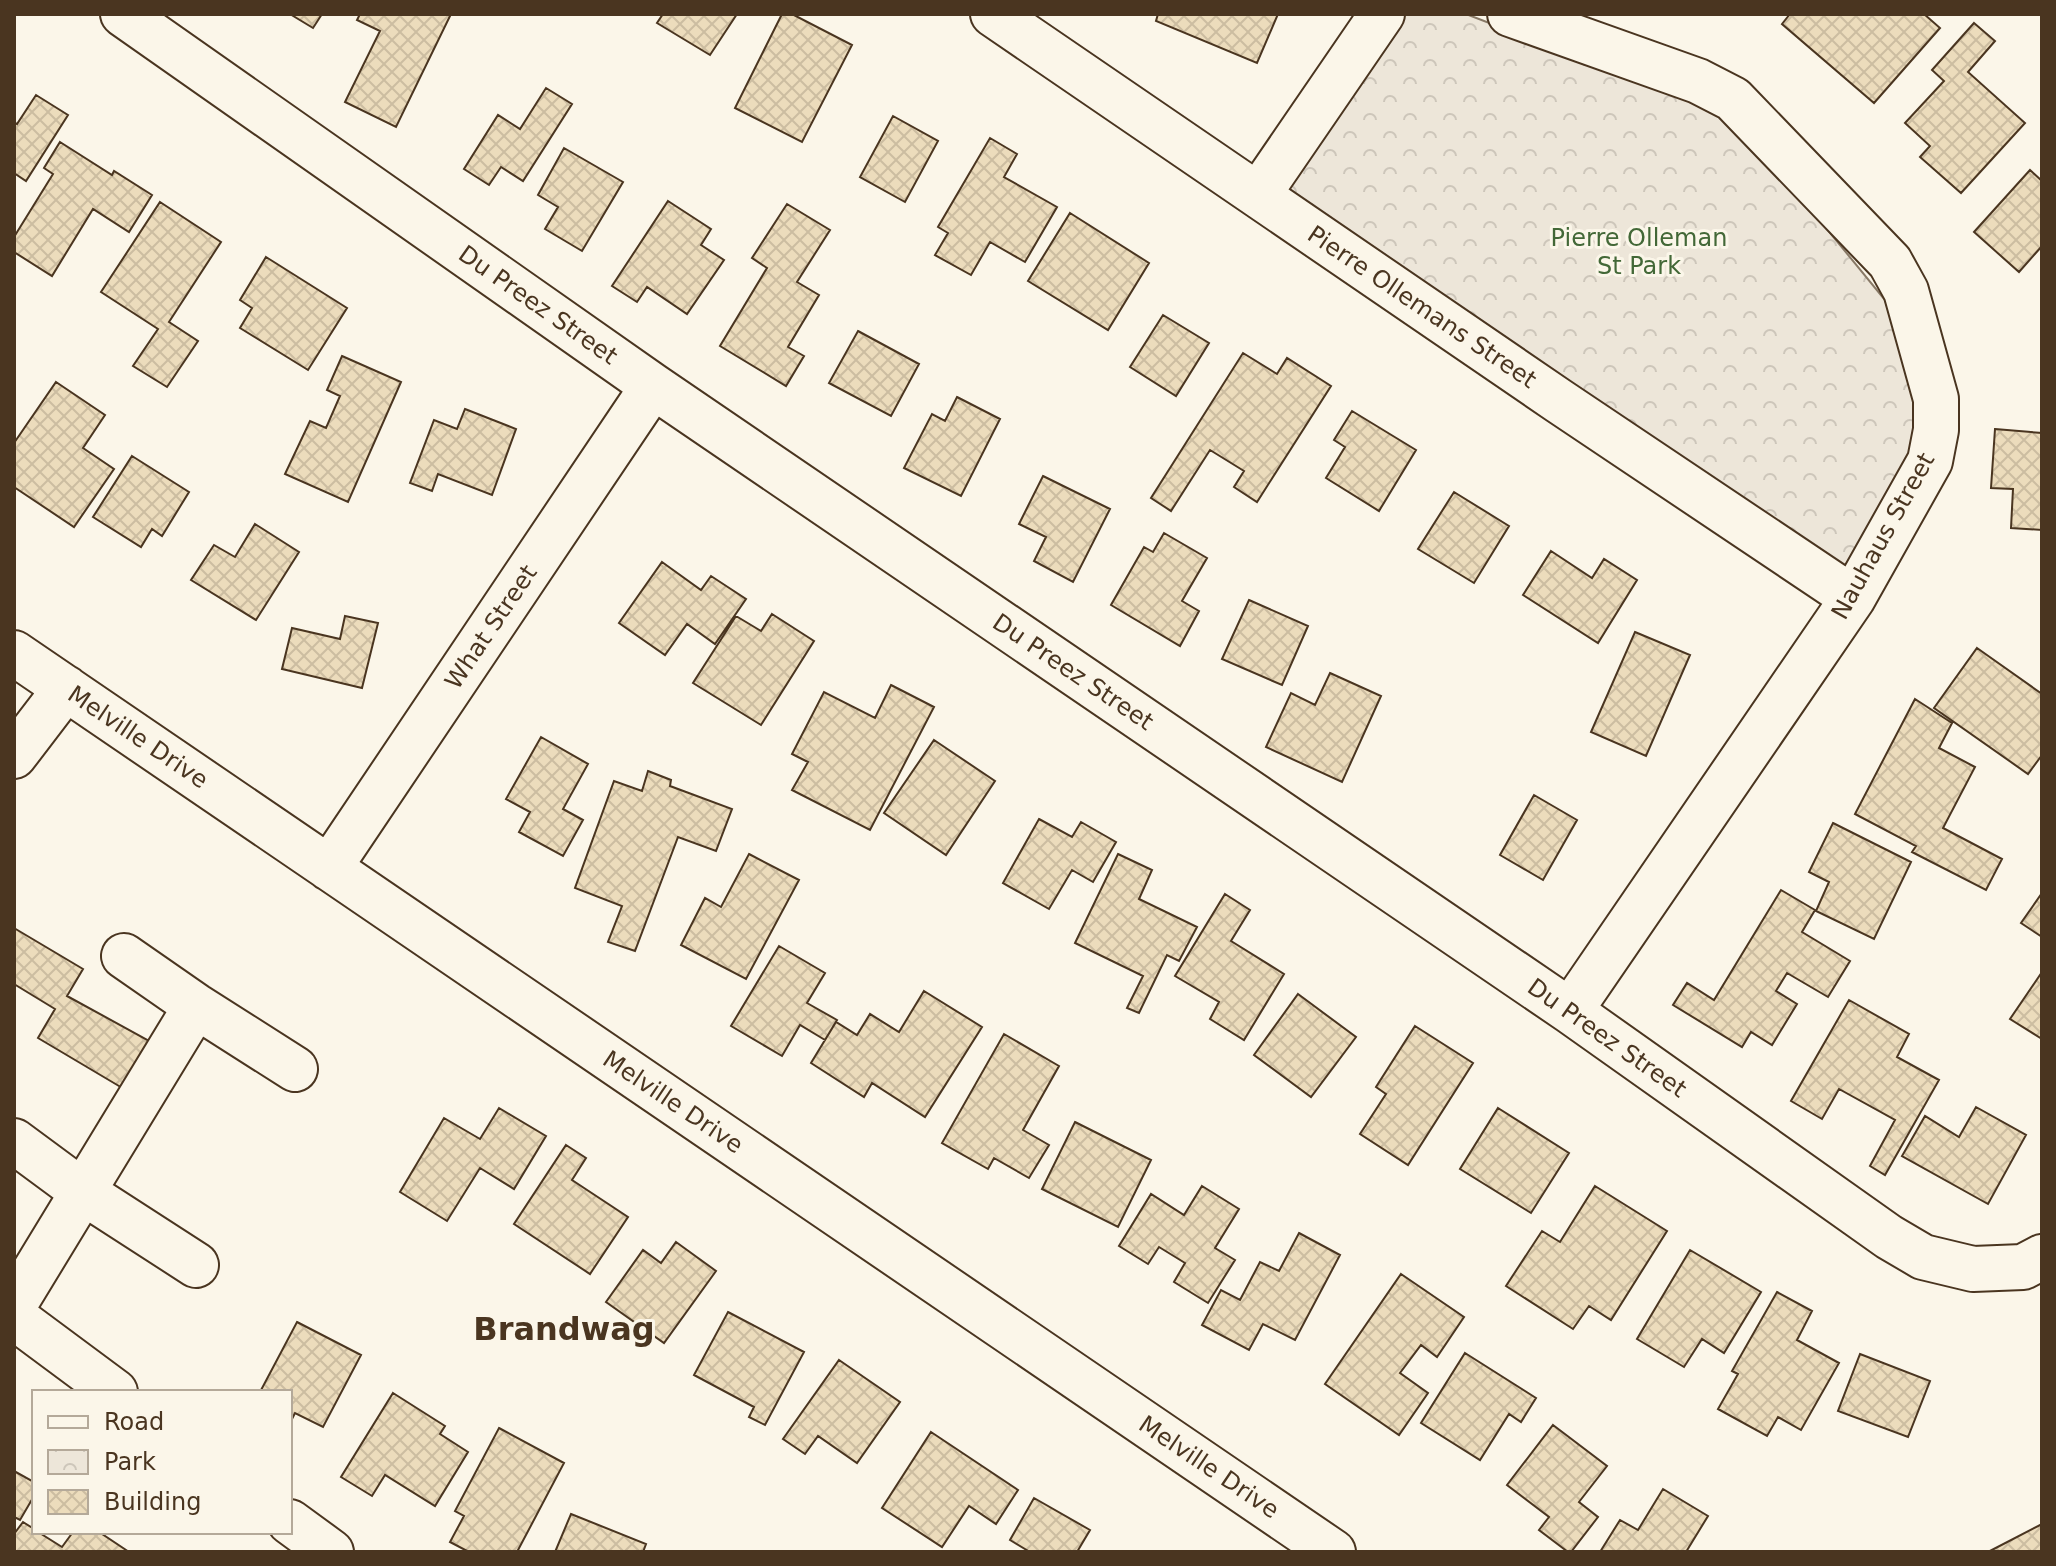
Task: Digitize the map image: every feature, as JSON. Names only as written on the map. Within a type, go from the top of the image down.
[{"type":"street","name":"Du Preez Street","points":[[123,14],[653,386],[1570,1011],[1855,1215],[1923,1257],[1973,1269],[2023,1267],[2042,1257]]},
{"type":"street","name":"Pierre Ollemans Street","points":[[993,14],[1853,598]]},
{"type":"street","points":[[1258,195],[1382,14]]},
{"type":"street","name":"Nauhaus Street","points":[[1510,14],[1698,81],[1733,99],[1890,262],[1906,291],[1936,399],[1936,430],[1930,461],[1853,598],[1570,1011]]},
{"type":"street","name":"What Street","points":[[329,868],[653,386]]},
{"type":"street","name":"Melville Drive","points":[[14,653],[1308,1545]]},
{"type":"street","points":[[14,756],[66,688]]},
{"type":"street","points":[[124,956],[295,1069]]},
{"type":"street","points":[[14,1305],[196,1006]]},
{"type":"street","points":[[14,1141],[83,1192],[196,1265]]},
{"type":"street","points":[[14,1317],[112,1390]]},
{"type":"street","points":[[292,1523],[331,1552]]},
{"type":"green space","name":"Pierre Olleman St Park","points":[[1401,14],[1466,14],[1736,118],[1885,300],[1924,429],[1842,590],[1270,199]]},
{"type":"building","points":[[290,14],[322,14],[313,28]]},
{"type":"building","points":[[360,14],[451,14],[396,127],[345,102],[380,31],[357,20]]},
{"type":"building","points":[[663,14],[737,14],[710,55],[657,23]]},
{"type":"building","points":[[782,14],[792,14],[852,45],[802,142],[735,108]]},
{"type":"building","points":[[1158,14],[1278,14],[1257,63],[1156,21]]},
{"type":"building","points":[[1790,14],[1924,14],[1940,28],[1874,103],[1782,24]]},
{"type":"building","points":[[1974,23],[1995,41],[1968,72],[2025,123],[1961,193],[1920,157],[1930,146],[1905,123],[1944,81],[1932,70]]},
{"type":"building","points":[[546,88],[572,104],[523,181],[501,167],[489,185],[464,169],[498,115],[520,129]]},
{"type":"building","points":[[36,95],[68,115],[26,181],[14,173],[14,122],[17,124]]},
{"type":"building","points":[[893,116],[938,141],[905,202],[860,177]]},
{"type":"building","points":[[990,138],[1017,154],[1004,177],[1057,207],[1025,262],[990,242],[971,275],[935,255],[948,233],[938,227]]},
{"type":"building","points":[[60,142],[112,175],[114,171],[152,195],[129,232],[93,209],[52,276],[14,252],[14,237],[53,174],[44,168]]},
{"type":"building","points":[[564,148],[623,182],[582,251],[545,229],[558,207],[538,195]]},
{"type":"building","points":[[2030,170],[2042,181],[2042,246],[2019,272],[1974,232]]},
{"type":"building","points":[[668,201],[711,229],[701,245],[724,260],[687,314],[647,287],[637,302],[612,286]]},
{"type":"building","points":[[160,202],[221,242],[169,322],[198,341],[167,387],[133,366],[158,329],[101,292]]},
{"type":"building","points":[[787,204],[830,230],[797,282],[819,295],[788,347],[804,356],[786,386],[720,346],[767,268],[752,258]]},
{"type":"building","points":[[1070,213],[1149,263],[1108,330],[1028,281]]},
{"type":"building","points":[[266,257],[347,308],[308,370],[240,328],[252,308],[240,300]]},
{"type":"building","points":[[1163,315],[1209,343],[1176,396],[1130,367]]},
{"type":"building","points":[[858,331],[919,364],[891,416],[829,383]]},
{"type":"building","points":[[1243,353],[1277,374],[1287,358],[1331,386],[1257,502],[1234,487],[1244,471],[1210,450],[1171,511],[1151,498]]},
{"type":"building","points":[[342,356],[401,382],[348,502],[285,474],[310,421],[326,428],[340,396],[327,390]]},
{"type":"building","points":[[56,382],[105,415],[83,448],[114,469],[74,527],[14,487],[14,443]]},
{"type":"building","points":[[957,397],[1000,419],[961,496],[904,468],[932,414],[945,421]]},
{"type":"building","points":[[465,409],[516,429],[492,495],[438,474],[432,491],[410,483],[434,420],[457,429]]},
{"type":"building","points":[[1352,411],[1416,450],[1379,511],[1326,478],[1345,447],[1334,440]]},
{"type":"building","points":[[1995,429],[2042,433],[2042,530],[2011,528],[2013,489],[1991,488]]},
{"type":"building","points":[[132,456],[189,492],[162,536],[152,529],[141,547],[93,517]]},
{"type":"building","points":[[1043,476],[1110,509],[1073,582],[1034,561],[1046,537],[1019,524]]},
{"type":"building","points":[[1454,492],[1509,526],[1474,583],[1418,549]]},
{"type":"building","points":[[255,524],[299,552],[256,620],[191,580],[214,545],[235,557]]},
{"type":"building","points":[[1164,533],[1207,558],[1182,601],[1199,611],[1180,646],[1111,605],[1144,547],[1153,552]]},
{"type":"building","points":[[1551,551],[1592,578],[1604,559],[1637,580],[1598,643],[1523,595]]},
{"type":"building","points":[[662,562],[701,590],[711,576],[746,599],[715,644],[687,624],[665,655],[619,623]]},
{"type":"building","points":[[1249,600],[1308,626],[1282,685],[1222,659]]},
{"type":"building","points":[[772,614],[814,641],[761,725],[693,683],[736,616],[761,631]]},
{"type":"building","points":[[345,616],[378,623],[362,688],[282,669],[292,628],[340,639]]},
{"type":"building","points":[[1635,632],[1690,655],[1646,756],[1591,732]]},
{"type":"building","points":[[1977,648],[2042,694],[2042,755],[2028,774],[1934,708]]},
{"type":"building","points":[[1330,673],[1381,696],[1342,782],[1266,747],[1291,693],[1315,705]]},
{"type":"building","points":[[891,685],[934,707],[870,830],[792,790],[808,762],[792,754],[824,692],[875,718]]},
{"type":"building","points":[[1915,699],[1952,723],[1939,748],[1975,767],[1943,828],[2002,859],[1986,890],[1912,852],[1916,846],[1855,814]]},
{"type":"building","points":[[541,737],[588,764],[563,809],[583,820],[563,856],[519,832],[530,812],[506,799]]},
{"type":"building","points":[[934,740],[995,781],[946,855],[884,813]]},
{"type":"building","points":[[648,771],[671,780],[670,786],[732,809],[716,851],[678,837],[635,951],[608,942],[622,906],[575,888],[614,781],[642,791]]},
{"type":"building","points":[[1534,795],[1577,820],[1543,880],[1500,855]]},
{"type":"building","points":[[1039,819],[1072,837],[1081,822],[1116,842],[1093,882],[1072,870],[1049,909],[1003,883]]},
{"type":"building","points":[[1833,823],[1911,862],[1874,939],[1816,911],[1829,882],[1809,872]]},
{"type":"building","points":[[749,854],[799,880],[746,979],[681,945],[705,898],[721,907]]},
{"type":"building","points":[[1118,854],[1152,870],[1139,899],[1197,927],[1179,961],[1167,955],[1139,1013],[1127,1008],[1143,976],[1075,943]]},
{"type":"building","points":[[1781,890],[1815,910],[1802,932],[1850,961],[1828,997],[1787,973],[1776,991],[1797,1004],[1772,1045],[1751,1032],[1742,1047],[1673,1005],[1687,983],[1714,1000]]},
{"type":"building","points":[[2042,893],[2042,937],[2021,923]]},
{"type":"building","points":[[1225,894],[1250,910],[1231,941],[1284,974],[1244,1040],[1210,1019],[1219,1002],[1175,976]]},
{"type":"building","points":[[14,928],[83,969],[67,996],[153,1043],[124,1089],[38,1038],[55,1009],[14,984]]},
{"type":"building","points":[[779,946],[825,973],[807,1003],[837,1020],[825,1040],[800,1025],[782,1056],[731,1026]]},
{"type":"building","points":[[2042,972],[2042,1039],[2010,1019]]},
{"type":"building","points":[[924,991],[982,1027],[925,1117],[872,1083],[864,1097],[811,1063],[836,1022],[857,1035],[870,1014],[899,1032]]},
{"type":"building","points":[[1298,994],[1356,1037],[1311,1097],[1254,1055]]},
{"type":"building","points":[[1849,1000],[1909,1034],[1897,1057],[1939,1080],[1885,1175],[1870,1166],[1895,1120],[1839,1089],[1822,1119],[1791,1101]]},
{"type":"building","points":[[1415,1026],[1473,1063],[1408,1165],[1360,1134],[1386,1094],[1376,1087]]},
{"type":"building","points":[[1004,1034],[1059,1066],[1023,1130],[1049,1145],[1029,1178],[994,1158],[988,1169],[942,1143]]},
{"type":"building","points":[[1976,1107],[2026,1135],[1988,1204],[1902,1156],[1925,1116],[1959,1137]]},
{"type":"building","points":[[499,1108],[546,1136],[514,1189],[480,1168],[447,1221],[400,1192],[444,1118],[480,1139]]},
{"type":"building","points":[[1498,1108],[1569,1153],[1531,1213],[1460,1169]]},
{"type":"building","points":[[1075,1122],[1151,1160],[1118,1227],[1042,1189]]},
{"type":"building","points":[[566,1145],[586,1158],[572,1180],[628,1217],[590,1274],[514,1224]]},
{"type":"building","points":[[1202,1186],[1239,1209],[1215,1248],[1235,1260],[1208,1303],[1174,1282],[1185,1263],[1159,1247],[1148,1264],[1119,1246],[1151,1194],[1184,1215]]},
{"type":"building","points":[[1595,1186],[1667,1231],[1611,1320],[1589,1306],[1573,1329],[1506,1286],[1542,1231],[1560,1242]]},
{"type":"building","points":[[1299,1233],[1340,1255],[1295,1340],[1263,1324],[1249,1350],[1202,1325],[1221,1290],[1240,1300],[1260,1262],[1279,1271]]},
{"type":"building","points":[[676,1242],[716,1271],[664,1343],[606,1302],[643,1250],[661,1263]]},
{"type":"building","points":[[1690,1250],[1761,1292],[1724,1353],[1702,1339],[1684,1367],[1637,1339]]},
{"type":"building","points":[[1401,1274],[1464,1317],[1437,1357],[1421,1345],[1400,1373],[1428,1393],[1399,1435],[1325,1384]]},
{"type":"building","points":[[1777,1292],[1812,1311],[1797,1340],[1839,1363],[1801,1430],[1778,1417],[1767,1436],[1718,1409],[1738,1374],[1732,1371]]},
{"type":"building","points":[[728,1312],[804,1352],[765,1425],[749,1417],[754,1407],[694,1375]]},
{"type":"building","points":[[297,1322],[361,1355],[323,1427],[295,1413],[292,1419],[292,1390],[261,1390]]},
{"type":"building","points":[[1465,1353],[1536,1398],[1521,1422],[1509,1414],[1480,1460],[1421,1423]]},
{"type":"building","points":[[1860,1354],[1930,1381],[1908,1437],[1838,1411]]},
{"type":"building","points":[[839,1360],[900,1402],[857,1463],[818,1436],[805,1454],[783,1439]]},
{"type":"building","points":[[393,1393],[445,1426],[440,1434],[468,1452],[435,1506],[385,1475],[372,1496],[341,1477]]},
{"type":"building","points":[[1553,1425],[1607,1466],[1579,1502],[1598,1517],[1571,1552],[1539,1530],[1549,1517],[1507,1485]]},
{"type":"building","points":[[499,1428],[564,1463],[517,1552],[469,1552],[450,1542],[464,1516],[455,1511]]},
{"type":"building","points":[[931,1432],[1018,1490],[996,1524],[969,1506],[942,1547],[882,1508]]},
{"type":"building","points":[[14,1471],[32,1481],[32,1499],[20,1520],[14,1517]]},
{"type":"building","points":[[1663,1489],[1708,1516],[1686,1552],[1600,1552],[1620,1520],[1638,1530]]},
{"type":"building","points":[[1034,1498],[1090,1530],[1077,1552],[1030,1552],[1010,1540]]},
{"type":"building","points":[[571,1514],[646,1544],[643,1552],[555,1552]]},
{"type":"building","points":[[23,1522],[32,1528],[32,1534],[41,1534],[62,1547],[72,1534],[102,1534],[129,1552],[14,1552],[14,1534]]},
{"type":"building","points":[[2042,1524],[2042,1552],[1988,1552]]},
{"type":"district","name":"Brandwag","points":[[564,1329]]}]
